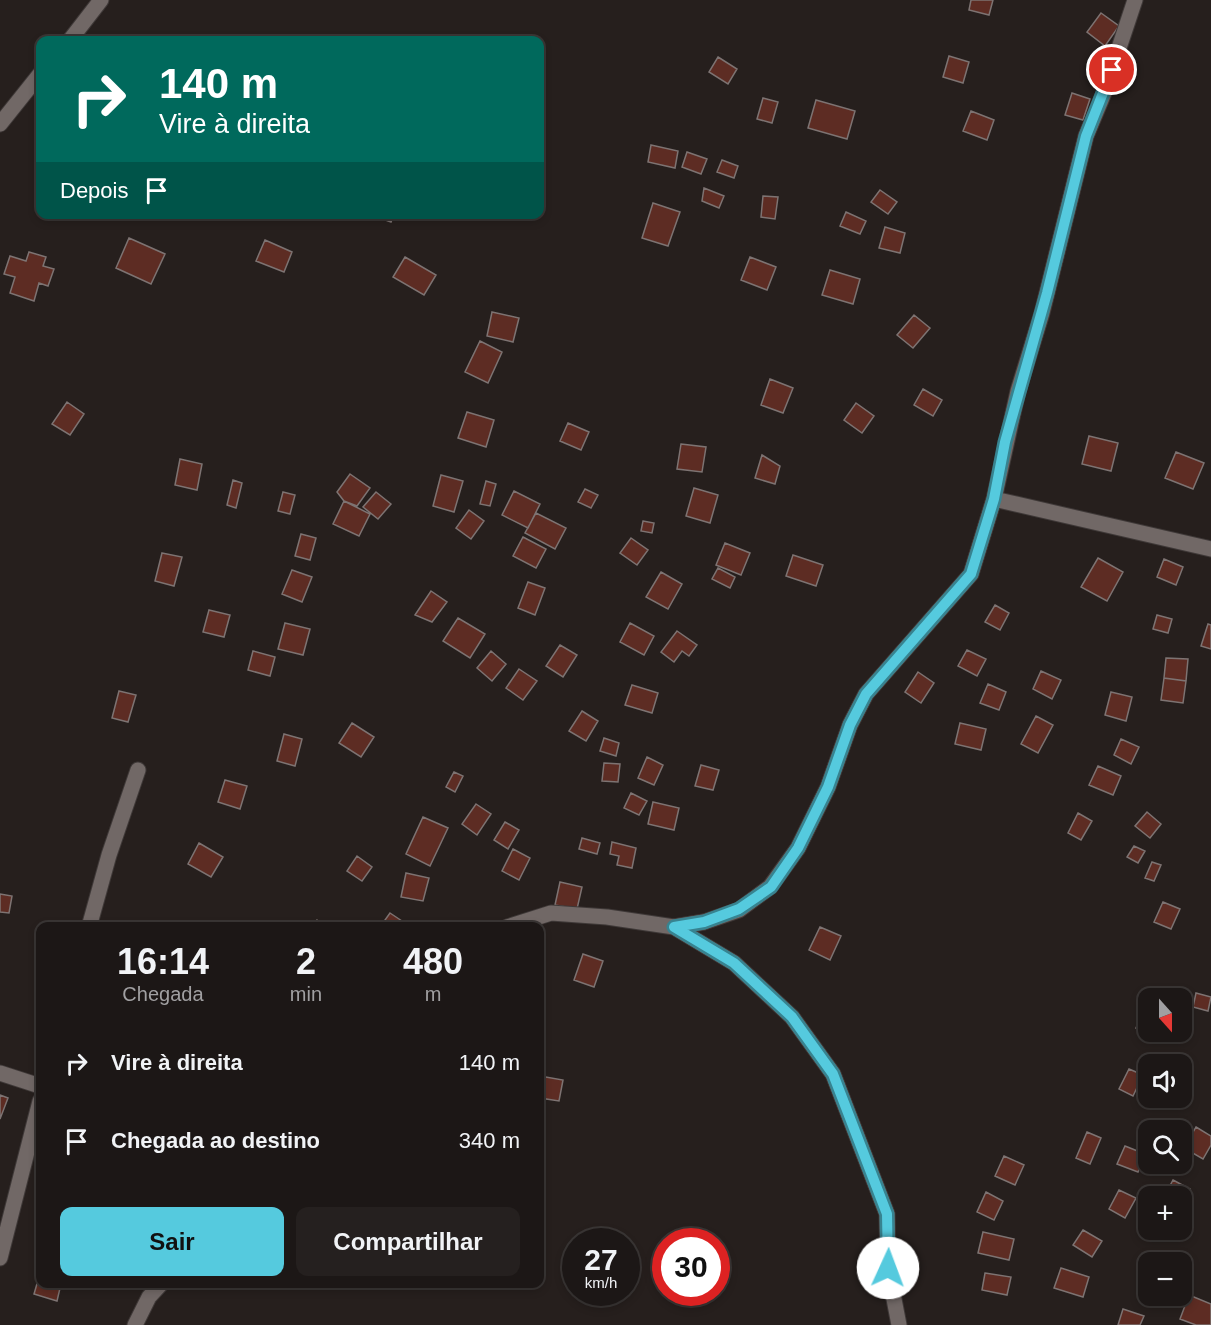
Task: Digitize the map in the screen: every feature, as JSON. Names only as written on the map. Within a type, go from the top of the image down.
[{"type":"street","points":[[73,36],[101,0]]},
{"type":"street","points":[[524,922],[552,914],[608,917],[674,927],[704,922],[739,909],[771,887],[798,848],[828,787],[850,725],[866,694],[971,574],[994,499],[1016,401],[1042,313],[1086,136],[1104,93],[1135,0]]},
{"type":"street","points":[[0,124],[36,79]]},
{"type":"street","points":[[994,499],[1211,549]]},
{"type":"street","points":[[90,922],[108,855],[138,770]]},
{"type":"street","points":[[674,927],[734,963],[792,1017],[833,1074],[887,1214],[888,1268],[899,1325]]},
{"type":"street","points":[[0,1073],[36,1085]]},
{"type":"street","points":[[0,1258],[36,1117]]},
{"type":"street","points":[[135,1325],[149,1297],[157,1288]]},
{"type":"building","points":[[971,0],[993,0],[989,15],[969,10]]},
{"type":"building","points":[[1101,13],[1119,26],[1105,46],[1087,32]]},
{"type":"building","points":[[949,56],[969,62],[963,83],[943,77]]},
{"type":"building","points":[[718,57],[737,69],[728,84],[709,72]]},
{"type":"building","points":[[1072,93],[1090,99],[1083,120],[1065,115]]},
{"type":"building","points":[[763,98],[778,102],[772,123],[757,119]]},
{"type":"building","points":[[816,100],[855,111],[847,139],[808,128]]},
{"type":"building","points":[[971,111],[994,120],[987,140],[963,131]]},
{"type":"building","points":[[651,145],[678,151],[675,168],[648,162]]},
{"type":"building","points":[[687,152],[707,159],[701,174],[682,167]]},
{"type":"building","points":[[722,160],[738,166],[734,178],[717,172]]},
{"type":"building","points":[[704,188],[724,196],[719,208],[702,201]]},
{"type":"building","points":[[880,190],[897,202],[888,214],[871,202]]},
{"type":"building","points":[[763,196],[778,197],[775,219],[761,217]]},
{"type":"building","points":[[653,203],[680,212],[668,246],[642,238]]},
{"type":"building","points":[[846,212],[866,221],[860,234],[840,226]]},
{"type":"building","points":[[885,227],[905,233],[900,253],[879,248]]},
{"type":"building","points":[[129,238],[165,254],[151,284],[116,268]]},
{"type":"building","points":[[265,240],[292,252],[284,272],[256,261]]},
{"type":"building","points":[[29,252],[46,257],[43,266],[54,269],[48,286],[39,283],[34,301],[10,293],[15,277],[4,274],[10,256],[26,261]]},
{"type":"building","points":[[405,257],[436,275],[424,295],[393,277]]},
{"type":"building","points":[[750,257],[776,267],[767,290],[741,280]]},
{"type":"building","points":[[830,270],[860,279],[853,304],[822,295]]},
{"type":"building","points":[[492,312],[519,318],[513,342],[487,336]]},
{"type":"building","points":[[914,315],[930,328],[913,348],[897,335]]},
{"type":"building","points":[[480,341],[502,352],[488,383],[465,372]]},
{"type":"building","points":[[770,379],[793,388],[783,413],[761,405]]},
{"type":"building","points":[[923,389],[942,400],[933,416],[914,405]]},
{"type":"building","points":[[67,402],[84,414],[70,435],[52,424]]},
{"type":"building","points":[[856,403],[874,416],[862,433],[844,420]]},
{"type":"building","points":[[467,412],[494,420],[486,447],[458,438]]},
{"type":"building","points":[[568,423],[589,432],[581,450],[560,441]]},
{"type":"building","points":[[1089,436],[1118,443],[1111,471],[1082,464]]},
{"type":"building","points":[[681,444],[706,447],[702,472],[677,469]]},
{"type":"building","points":[[1176,452],[1204,463],[1193,489],[1165,478]]},
{"type":"building","points":[[762,455],[780,466],[775,484],[755,478]]},
{"type":"building","points":[[180,459],[202,464],[197,490],[175,485]]},
{"type":"building","points":[[350,474],[370,488],[357,506],[344,501],[337,492]]},
{"type":"building","points":[[441,475],[463,481],[454,512],[433,506]]},
{"type":"building","points":[[233,480],[242,483],[236,508],[227,505]]},
{"type":"building","points":[[486,481],[496,484],[490,506],[480,504]]},
{"type":"building","points":[[694,488],[718,495],[710,523],[686,516]]},
{"type":"building","points":[[585,489],[598,495],[591,508],[578,502]]},
{"type":"building","points":[[514,491],[540,504],[528,528],[502,515]]},
{"type":"building","points":[[283,492],[295,495],[290,514],[278,511]]},
{"type":"building","points":[[376,492],[391,504],[378,519],[363,507]]},
{"type":"building","points":[[344,501],[370,514],[359,536],[333,524]]},
{"type":"building","points":[[469,510],[484,521],[471,539],[456,528]]},
{"type":"building","points":[[536,513],[566,528],[555,549],[525,533]]},
{"type":"building","points":[[643,521],[654,523],[652,533],[641,531]]},
{"type":"building","points":[[301,534],[316,538],[310,560],[295,556]]},
{"type":"building","points":[[523,537],[546,549],[536,568],[513,556]]},
{"type":"building","points":[[631,538],[648,550],[637,565],[620,553]]},
{"type":"building","points":[[725,543],[750,553],[741,575],[716,565]]},
{"type":"building","points":[[162,553],[182,557],[174,586],[155,581]]},
{"type":"building","points":[[793,555],[823,565],[816,586],[786,576]]},
{"type":"building","points":[[1098,558],[1123,572],[1107,601],[1081,587]]},
{"type":"building","points":[[1164,559],[1183,567],[1176,585],[1157,577]]},
{"type":"building","points":[[718,568],[735,577],[730,588],[712,579]]},
{"type":"building","points":[[292,570],[312,577],[302,602],[282,594]]},
{"type":"building","points":[[661,572],[682,584],[668,609],[646,597]]},
{"type":"building","points":[[528,582],[545,588],[535,615],[518,608]]},
{"type":"building","points":[[431,591],[447,602],[432,622],[415,615]]},
{"type":"building","points":[[995,605],[1009,613],[1000,630],[985,622]]},
{"type":"building","points":[[209,610],[230,615],[224,637],[203,632]]},
{"type":"building","points":[[1157,615],[1172,619],[1168,633],[1153,629]]},
{"type":"building","points":[[458,618],[485,634],[470,658],[443,641]]},
{"type":"building","points":[[285,623],[310,629],[303,655],[278,649]]},
{"type":"building","points":[[630,623],[654,636],[644,655],[620,642]]},
{"type":"building","points":[[1208,624],[1211,625],[1211,649],[1201,646]]},
{"type":"building","points":[[677,631],[697,645],[689,656],[682,651],[674,662],[661,652]]},
{"type":"building","points":[[560,645],[577,655],[563,677],[546,666]]},
{"type":"building","points":[[967,650],[986,659],[977,676],[958,666]]},
{"type":"building","points":[[253,651],[275,657],[270,676],[248,670]]},
{"type":"building","points":[[491,651],[506,664],[492,681],[477,668]]},
{"type":"building","points":[[1166,658],[1188,659],[1186,681],[1164,678]]},
{"type":"building","points":[[519,669],[537,681],[523,700],[506,688]]},
{"type":"building","points":[[1041,671],[1061,680],[1052,699],[1033,689]]},
{"type":"building","points":[[918,672],[934,683],[921,703],[905,692]]},
{"type":"building","points":[[1164,678],[1186,681],[1183,703],[1161,700]]},
{"type":"building","points":[[988,684],[1006,692],[999,710],[980,703]]},
{"type":"building","points":[[632,685],[658,693],[652,713],[625,705]]},
{"type":"building","points":[[119,691],[136,695],[128,722],[112,718]]},
{"type":"building","points":[[1111,692],[1132,697],[1126,721],[1105,715]]},
{"type":"building","points":[[582,711],[598,721],[586,741],[569,731]]},
{"type":"building","points":[[1036,716],[1053,725],[1038,753],[1021,744]]},
{"type":"building","points":[[352,723],[374,737],[361,757],[339,743]]},
{"type":"building","points":[[960,723],[986,729],[981,750],[955,744]]},
{"type":"building","points":[[284,734],[302,739],[295,766],[277,761]]},
{"type":"building","points":[[604,738],[619,743],[616,756],[600,751]]},
{"type":"building","points":[[1121,739],[1139,747],[1131,764],[1114,755]]},
{"type":"building","points":[[647,757],[663,765],[654,785],[638,778]]},
{"type":"building","points":[[604,763],[620,764],[618,782],[602,781]]},
{"type":"building","points":[[701,765],[719,770],[713,790],[695,786]]},
{"type":"building","points":[[1098,766],[1121,776],[1113,795],[1089,785]]},
{"type":"building","points":[[454,772],[463,776],[455,792],[446,787]]},
{"type":"building","points":[[225,780],[247,786],[240,809],[218,802]]},
{"type":"building","points":[[631,793],[647,801],[639,815],[624,808]]},
{"type":"building","points":[[653,802],[679,808],[674,830],[648,824]]},
{"type":"building","points":[[476,804],[491,814],[477,835],[462,824]]},
{"type":"building","points":[[1147,812],[1161,824],[1150,838],[1135,826]]},
{"type":"building","points":[[1078,813],[1092,821],[1081,840],[1068,833]]},
{"type":"building","points":[[423,817],[448,828],[430,866],[406,854]]},
{"type":"building","points":[[505,822],[519,830],[508,849],[494,840]]},
{"type":"building","points":[[582,838],[600,843],[597,854],[579,849]]},
{"type":"building","points":[[612,842],[636,848],[632,868],[617,865],[619,856],[610,854]]},
{"type":"building","points":[[199,843],[223,857],[211,877],[188,864]]},
{"type":"building","points":[[1134,846],[1145,851],[1138,863],[1127,857]]},
{"type":"building","points":[[513,849],[530,858],[519,880],[502,871]]},
{"type":"building","points":[[357,856],[372,867],[362,881],[347,871]]},
{"type":"building","points":[[1152,862],[1161,865],[1154,881],[1145,878]]},
{"type":"building","points":[[406,873],[429,878],[423,901],[401,897]]},
{"type":"building","points":[[560,882],[582,887],[577,909],[555,905]]},
{"type":"building","points":[[0,894],[12,896],[9,913],[0,912]]},
{"type":"building","points":[[1163,902],[1180,909],[1171,929],[1154,922]]},
{"type":"building","points":[[390,913],[404,922],[384,922]]},
{"type":"building","points":[[820,927],[841,936],[830,960],[809,950]]},
{"type":"building","points":[[583,954],[603,961],[594,987],[574,980]]},
{"type":"building","points":[[1196,993],[1211,997],[1208,1011],[1193,1007]]},
{"type":"building","points":[[1129,1069],[1138,1073],[1138,1086],[1133,1096],[1119,1089]]},
{"type":"building","points":[[544,1077],[563,1080],[559,1101],[544,1099]]},
{"type":"building","points":[[0,1095],[8,1098],[0,1119]]},
{"type":"building","points":[[1196,1127],[1211,1136],[1211,1145],[1203,1159],[1192,1153],[1192,1134]]},
{"type":"building","points":[[1087,1132],[1101,1138],[1090,1164],[1076,1158]]},
{"type":"building","points":[[1125,1146],[1138,1151],[1138,1172],[1117,1164]]},
{"type":"building","points":[[1004,1156],[1024,1165],[1015,1185],[995,1176]]},
{"type":"building","points":[[1173,1180],[1184,1186],[1170,1186]]},
{"type":"building","points":[[1119,1190],[1136,1198],[1125,1218],[1109,1209]]},
{"type":"building","points":[[986,1192],[1003,1201],[994,1220],[977,1212]]},
{"type":"building","points":[[1083,1230],[1102,1241],[1092,1257],[1073,1245]]},
{"type":"building","points":[[983,1232],[1014,1239],[1009,1260],[978,1253]]},
{"type":"building","points":[[1061,1268],[1089,1277],[1083,1297],[1054,1288]]},
{"type":"building","points":[[985,1273],[1011,1277],[1007,1295],[982,1290]]},
{"type":"building","points":[[36,1287],[60,1288],[57,1301],[34,1294]]},
{"type":"building","points":[[1192,1296],[1211,1304],[1211,1325],[1196,1325],[1180,1319],[1185,1306],[1192,1306]]},
{"type":"building","points":[[1123,1309],[1144,1316],[1140,1325],[1118,1325]]},
{"type":"route","points":[[888,1268],[887,1214],[833,1074],[792,1017],[734,963],[674,927],[704,922],[739,909],[771,887],[798,848],[828,787],[850,725],[866,694],[955,596],[971,574],[994,499],[1005,442],[1069,212],[1086,136],[1112,70]]}]
